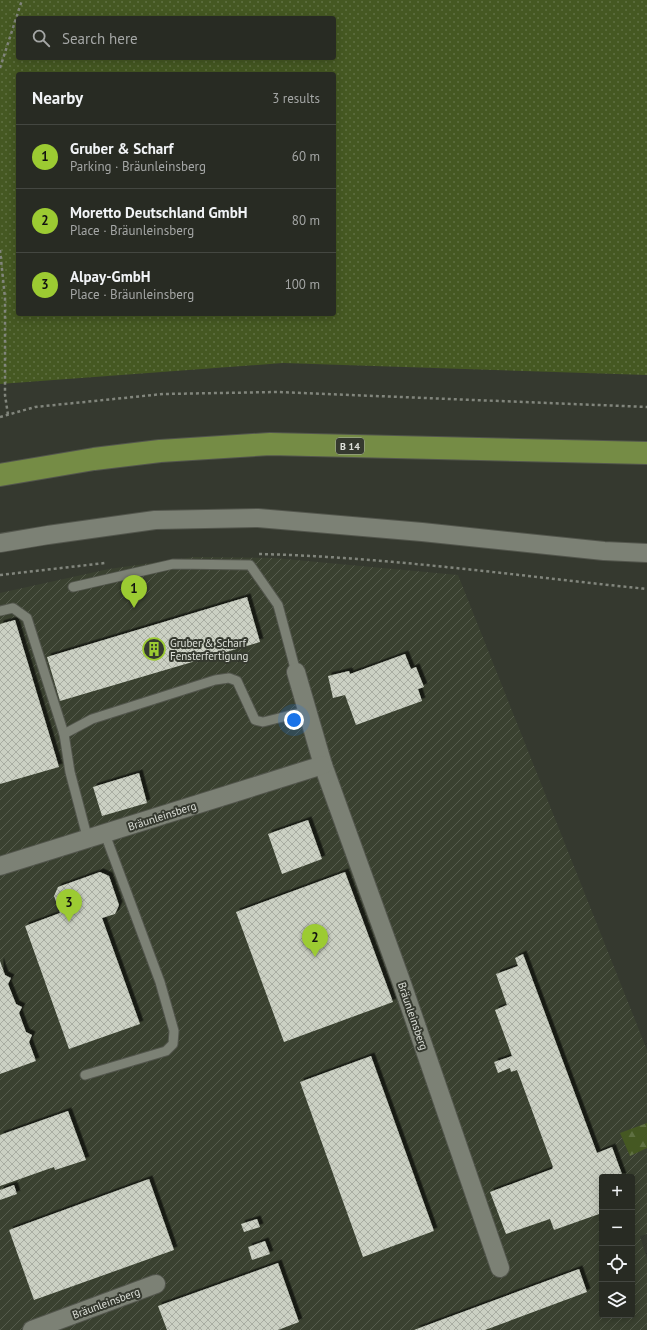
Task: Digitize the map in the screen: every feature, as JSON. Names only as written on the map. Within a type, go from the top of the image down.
[{"type":"main road","name":"B 14","points":[[0,475],[54,465],[160,451],[270,444],[647,453]]},
{"type":"main road","points":[[0,486],[54,465]]},
{"type":"street","points":[[0,543],[155,520],[258,518],[422,532],[604,551],[647,553]]},
{"type":"street","name":"Bräunleinsberg","points":[[296,672],[323,765],[400,978],[500,1268]]},
{"type":"street","name":"Bräunleinsberg","points":[[0,866],[88,840],[323,765]]},
{"type":"street","name":"Bräunleinsberg","points":[[32,1330],[156,1284]]},
{"type":"lane","points":[[73,586],[174,564],[250,565],[278,605],[296,672]]},
{"type":"lane","points":[[0,611],[13,608],[27,618],[64,734],[70,772],[88,840]]},
{"type":"lane","points":[[64,734],[92,720],[215,680],[228,678],[237,681],[255,720],[263,722],[307,711]]},
{"type":"lane","points":[[85,1075],[166,1051],[173,1044],[174,1031],[160,982],[105,834]]},
{"type":"path","points":[[17,16],[22,0]]},
{"type":"path","points":[[0,68],[16,19]]},
{"type":"path","points":[[0,250],[5,298],[5,395],[8,415]]},
{"type":"path","points":[[0,417],[35,408],[163,394],[270,392],[647,407]]},
{"type":"path","points":[[254,554],[292,555],[415,565],[647,589]]},
{"type":"path","points":[[0,575],[108,562]]},
{"type":"shaded area","points":[[194,557],[274,558],[458,575],[647,1050],[647,1234],[640,1236],[647,1259],[647,1330],[0,1330],[0,593],[109,569]]},
{"type":"green space","points":[[0,0],[647,0],[647,375],[283,363],[0,384]]},
{"type":"green space","points":[[647,1123],[647,1148],[630,1156],[620,1133]]},
{"type":"building","name":"Gruber & Scharf Fensterfertigung","points":[[247,597],[260,642],[60,701],[47,657]]},
{"type":"building","points":[[15,620],[59,767],[0,784],[0,624]]},
{"type":"building","points":[[405,654],[411,669],[416,667],[424,687],[418,689],[422,701],[356,725],[345,695],[333,698],[328,676],[349,671],[350,674]]},
{"type":"building","points":[[139,773],[147,803],[102,816],[93,787]]},
{"type":"building","points":[[308,820],[322,859],[282,874],[268,834]]},
{"type":"building","points":[[100,872],[109,876],[119,905],[115,914],[102,918],[140,1024],[69,1049],[25,926],[60,913],[54,896],[58,887]]},
{"type":"building","points":[[345,872],[393,1002],[284,1042],[236,912]]},
{"type":"building","points":[[523,954],[597,1153],[612,1147],[622,1174],[599,1174],[599,1214],[554,1230],[550,1219],[506,1234],[490,1192],[552,1169],[553,1167],[517,1070],[511,1072],[510,1068],[498,1073],[494,1062],[512,1056],[495,1010],[507,1005],[496,974],[518,966],[515,958]]},
{"type":"building","points":[[0,961],[5,975],[11,978],[8,984],[16,1004],[22,1007],[19,1013],[26,1032],[32,1035],[29,1042],[36,1061],[0,1074]]},
{"type":"building","points":[[371,1056],[434,1231],[363,1257],[300,1082]]},
{"type":"building","points":[[68,1111],[86,1160],[55,1170],[54,1167],[0,1186],[0,1135]]},
{"type":"building","points":[[149,1179],[174,1250],[34,1300],[9,1230]]},
{"type":"building","points":[[14,1185],[17,1194],[0,1200],[0,1190]]},
{"type":"building","points":[[257,1219],[260,1227],[244,1232],[241,1224]]},
{"type":"building","points":[[265,1241],[270,1254],[252,1260],[248,1247]]},
{"type":"building","points":[[278,1263],[299,1322],[278,1330],[167,1330],[158,1306]]},
{"type":"building","points":[[579,1269],[587,1292],[485,1330],[414,1330]]},
{"type":"place","name":"Gruber & Scharf","points":[[134,608]]},
{"type":"place","name":"Gruber & Scharf Fensterfertigung","points":[[154,649]]},
{"type":"place","name":"Alpay-GmbH","points":[[69,922]]},
{"type":"place","name":"Moretto Deutschland GmbH","points":[[315,957]]}]
